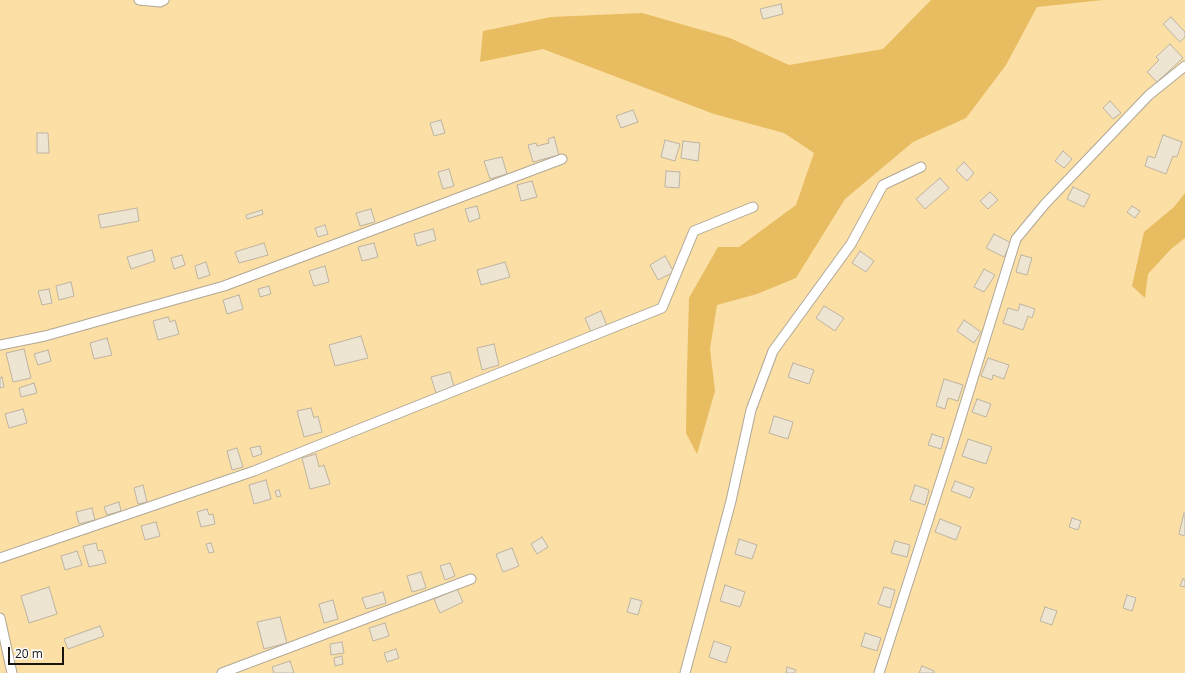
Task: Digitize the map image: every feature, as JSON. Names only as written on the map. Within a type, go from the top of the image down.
[{"type":"lane","points":[[139,0],[160,2],[164,0]]},
{"type":"lane","points":[[879,673],[1016,239],[1045,204],[1148,95],[1185,66]]},
{"type":"lane","points":[[0,345],[45,336],[224,286],[562,159]]},
{"type":"lane","points":[[685,673],[731,501],[750,410],[773,351],[851,244],[883,185],[921,167]]},
{"type":"lane","points":[[0,558],[254,470],[662,308],[694,231],[753,207]]},
{"type":"lane","points":[[222,673],[471,579]]},
{"type":"lane","points":[[0,618],[12,673]]},
{"type":"shaded area","points":[[0,0],[1185,0],[1185,673],[0,673]]},
{"type":"shaded area","points":[[931,0],[1103,0],[1037,7],[1006,65],[966,118],[913,142],[845,199],[796,278],[757,294],[717,305],[710,349],[715,391],[697,454],[686,433],[689,298],[718,247],[739,247],[796,205],[814,153],[784,133],[714,114],[543,49],[480,62],[483,31],[551,17],[642,13],[730,38],[789,65],[883,49]]},
{"type":"shaded area","points":[[1185,193],[1185,238],[1171,249],[1148,274],[1145,298],[1132,286],[1144,232],[1174,207]]},
{"type":"building","points":[[781,4],[783,14],[763,19],[760,9]]},
{"type":"building","points":[[1171,17],[1185,32],[1185,37],[1180,42],[1163,24]]},
{"type":"building","points":[[1170,44],[1183,58],[1157,82],[1147,72],[1159,60],[1156,57]]},
{"type":"building","points":[[1110,101],[1121,113],[1113,119],[1103,108]]},
{"type":"building","points":[[633,110],[638,122],[621,128],[616,116]]},
{"type":"building","points":[[441,120],[445,133],[434,136],[430,123]]},
{"type":"building","points":[[37,133],[48,133],[49,153],[37,153]]},
{"type":"building","points":[[1163,135],[1182,142],[1177,157],[1173,156],[1166,174],[1145,166],[1148,156],[1155,158]]},
{"type":"building","points":[[554,137],[559,155],[533,162],[528,145],[536,143],[537,146],[549,143],[548,139]]},
{"type":"building","points":[[665,140],[680,144],[675,161],[661,157]]},
{"type":"building","points":[[683,141],[700,143],[698,161],[681,158]]},
{"type":"building","points":[[1063,151],[1072,159],[1064,168],[1055,161]]},
{"type":"building","points":[[502,157],[507,174],[490,179],[484,161]]},
{"type":"building","points":[[964,162],[974,173],[967,181],[956,170]]},
{"type":"building","points":[[449,169],[454,186],[443,189],[438,172]]},
{"type":"building","points":[[666,171],[680,172],[679,188],[665,187]]},
{"type":"building","points":[[940,178],[949,188],[925,209],[916,199]]},
{"type":"building","points":[[532,181],[537,197],[521,201],[517,185]]},
{"type":"building","points":[[1073,187],[1090,195],[1084,207],[1067,199]]},
{"type":"building","points":[[990,192],[998,200],[988,209],[980,201]]},
{"type":"building","points":[[477,206],[480,218],[469,222],[465,209]]},
{"type":"building","points":[[1132,206],[1140,211],[1135,218],[1127,212]]},
{"type":"building","points":[[137,208],[139,221],[101,228],[98,215]]},
{"type":"building","points":[[371,209],[375,222],[360,226],[356,213]]},
{"type":"building","points":[[262,210],[263,214],[247,219],[246,215]]},
{"type":"building","points":[[325,225],[328,234],[318,237],[315,228]]},
{"type":"building","points":[[433,229],[436,240],[417,246],[414,234]]},
{"type":"building","points":[[994,234],[1011,243],[1004,257],[986,248]]},
{"type":"building","points":[[264,243],[268,255],[239,263],[235,252]]},
{"type":"building","points":[[374,243],[378,257],[362,261],[358,247]]},
{"type":"building","points":[[152,250],[155,261],[131,269],[127,257]]},
{"type":"building","points":[[860,251],[874,261],[866,272],[852,263]]},
{"type":"building","points":[[182,255],[185,265],[174,269],[171,258]]},
{"type":"building","points":[[1021,255],[1032,258],[1027,275],[1016,272]]},
{"type":"building","points":[[665,256],[674,272],[658,280],[650,265]]},
{"type":"building","points":[[206,262],[210,275],[198,279],[195,266]]},
{"type":"building","points":[[505,262],[510,277],[481,285],[477,270]]},
{"type":"building","points":[[325,266],[329,282],[314,286],[309,271]]},
{"type":"building","points":[[984,269],[995,275],[984,292],[974,287]]},
{"type":"building","points":[[71,282],[74,296],[59,300],[56,286]]},
{"type":"building","points":[[269,286],[271,294],[260,297],[258,289]]},
{"type":"building","points":[[49,289],[52,303],[42,305],[38,291]]},
{"type":"building","points":[[239,295],[243,309],[227,314],[223,300]]},
{"type":"building","points":[[1020,304],[1035,309],[1032,318],[1028,316],[1023,330],[1003,323],[1008,308],[1018,311]]},
{"type":"building","points":[[824,306],[844,318],[835,331],[816,318]]},
{"type":"building","points":[[601,311],[607,326],[591,332],[585,318]]},
{"type":"building","points":[[168,317],[170,322],[175,320],[179,334],[158,340],[153,321]]},
{"type":"building","points":[[964,320],[981,332],[974,343],[957,331]]},
{"type":"building","points":[[361,336],[368,358],[335,366],[329,345]]},
{"type":"building","points":[[107,338],[112,355],[94,359],[90,343]]},
{"type":"building","points":[[494,344],[499,365],[482,370],[477,348]]},
{"type":"building","points":[[24,349],[31,378],[13,382],[6,353]]},
{"type":"building","points":[[48,350],[51,361],[38,365],[34,354]]},
{"type":"building","points":[[988,358],[1009,365],[1004,379],[993,375],[992,380],[981,376]]},
{"type":"building","points":[[793,363],[814,370],[809,384],[788,377]]},
{"type":"building","points":[[450,372],[454,387],[436,393],[431,377]]},
{"type":"building","points":[[2,377],[4,387],[0,388],[0,378]]},
{"type":"building","points":[[944,379],[963,385],[958,401],[948,398],[945,409],[936,406]]},
{"type":"building","points":[[34,383],[37,393],[21,397],[19,388]]},
{"type":"building","points":[[977,399],[991,404],[986,417],[972,412]]},
{"type":"building","points":[[311,408],[314,418],[318,416],[322,432],[304,437],[297,411]]},
{"type":"building","points":[[23,409],[27,423],[9,428],[5,414]]},
{"type":"building","points":[[774,416],[793,422],[788,439],[769,433]]},
{"type":"building","points":[[932,434],[944,438],[941,449],[928,445]]},
{"type":"building","points":[[968,439],[992,447],[986,464],[962,456]]},
{"type":"building","points":[[260,446],[262,454],[253,457],[250,448]]},
{"type":"building","points":[[237,448],[243,467],[232,470],[227,451]]},
{"type":"building","points":[[316,454],[319,467],[324,465],[330,484],[310,489],[302,458]]},
{"type":"building","points":[[266,480],[271,499],[254,504],[249,485]]},
{"type":"building","points":[[955,481],[974,488],[970,498],[951,491]]},
{"type":"building","points":[[143,485],[147,502],[138,504],[134,488]]},
{"type":"building","points":[[915,485],[929,490],[925,505],[910,500]]},
{"type":"building","points":[[279,490],[281,496],[277,497],[275,491]]},
{"type":"building","points":[[119,502],[121,511],[107,515],[104,507]]},
{"type":"building","points":[[92,508],[95,520],[79,524],[76,512]]},
{"type":"building","points":[[207,509],[209,515],[213,514],[215,524],[201,527],[197,512]]},
{"type":"building","points":[[1184,513],[1185,514],[1185,536],[1179,534]]},
{"type":"building","points":[[1072,518],[1081,521],[1078,530],[1069,527]]},
{"type":"building","points":[[940,519],[961,527],[956,540],[935,532]]},
{"type":"building","points":[[156,522],[160,536],[145,540],[141,526]]},
{"type":"building","points":[[542,537],[548,547],[537,554],[531,544]]},
{"type":"building","points":[[739,539],[757,545],[752,559],[735,554]]},
{"type":"building","points":[[895,541],[910,545],[907,557],[891,553]]},
{"type":"building","points":[[96,543],[98,551],[102,550],[106,563],[89,567],[83,546]]},
{"type":"building","points":[[211,543],[214,552],[209,553],[206,544]]},
{"type":"building","points":[[512,548],[519,566],[503,572],[496,554]]},
{"type":"building","points":[[77,551],[82,565],[65,570],[61,556]]},
{"type":"building","points":[[450,563],[455,576],[445,580],[440,566]]},
{"type":"building","points":[[421,572],[426,588],[412,592],[407,576]]},
{"type":"building","points":[[1183,579],[1185,580],[1185,587],[1180,586]]},
{"type":"building","points":[[725,585],[745,592],[740,607],[720,601]]},
{"type":"building","points":[[49,587],[57,614],[29,623],[21,596]]},
{"type":"building","points":[[884,587],[895,590],[890,608],[878,604]]},
{"type":"building","points":[[457,589],[463,602],[440,613],[434,599]]},
{"type":"building","points":[[383,592],[386,603],[366,609],[362,598]]},
{"type":"building","points":[[1127,595],[1136,598],[1132,611],[1123,608]]},
{"type":"building","points":[[631,598],[642,601],[638,615],[627,612]]},
{"type":"building","points":[[333,600],[338,619],[324,623],[319,604]]},
{"type":"building","points":[[1045,607],[1057,611],[1052,625],[1040,621]]},
{"type":"building","points":[[280,617],[287,643],[264,649],[257,622]]},
{"type":"building","points":[[385,623],[389,636],[373,641],[369,628]]},
{"type":"building","points":[[100,626],[104,636],[68,649],[64,639]]},
{"type":"building","points":[[865,633],[881,638],[877,651],[861,646]]},
{"type":"building","points":[[714,641],[731,647],[726,663],[709,657]]},
{"type":"building","points":[[342,642],[344,653],[331,655],[330,644]]},
{"type":"building","points":[[396,649],[399,658],[387,662],[384,653]]},
{"type":"building","points":[[342,656],[343,664],[335,666],[334,658]]},
{"type":"building","points":[[290,661],[294,673],[274,673],[272,667]]},
{"type":"building","points":[[922,666],[934,671],[934,673],[919,673]]},
{"type":"building","points":[[787,667],[796,670],[794,673],[786,673]]}]
